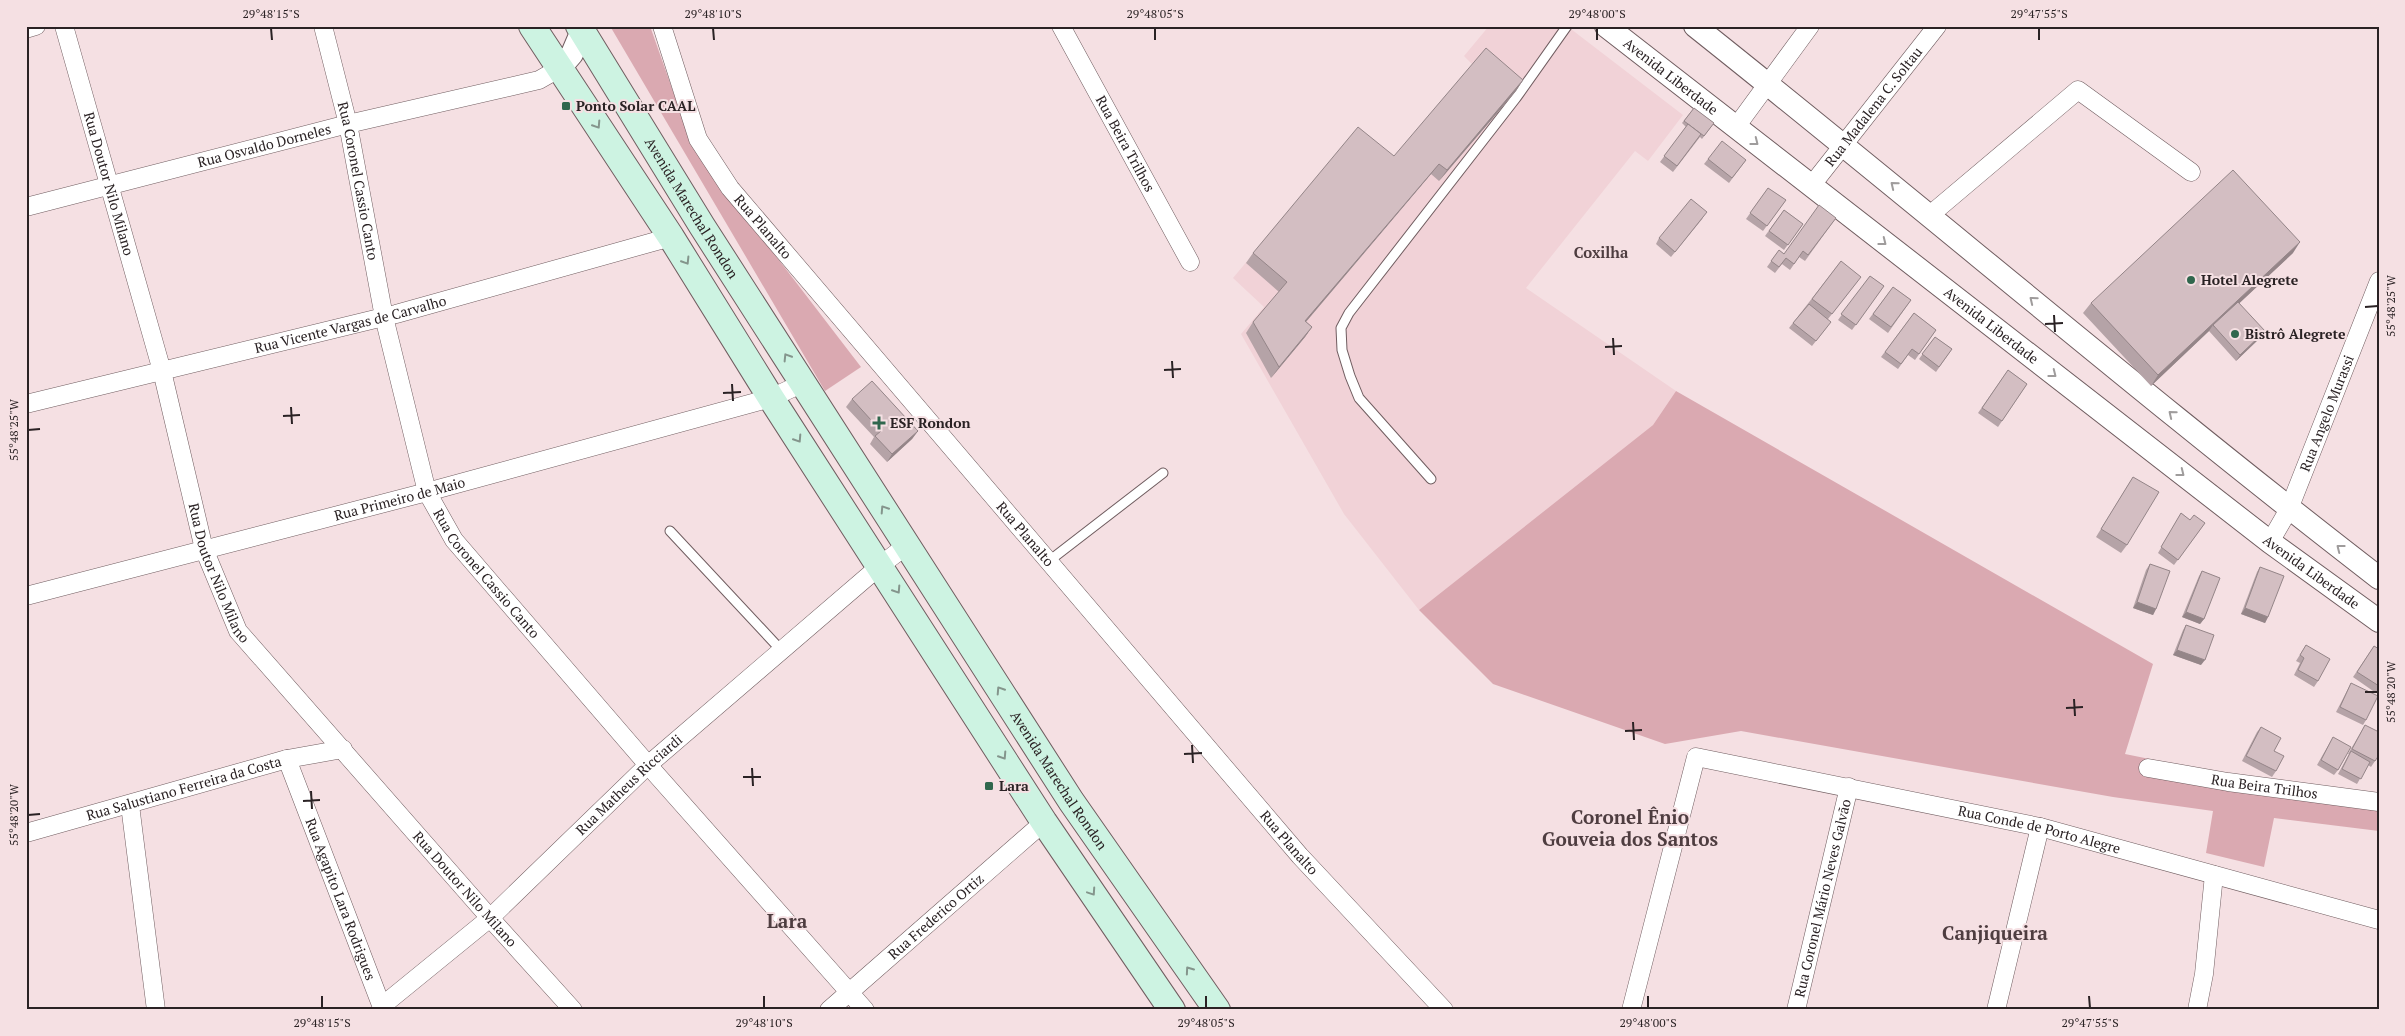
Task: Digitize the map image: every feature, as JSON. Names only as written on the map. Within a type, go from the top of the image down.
[{"type":"main road","points":[[532,26],[671,237],[771,398],[881,565],[1044,822],[1172,1010]]},
{"type":"main road","name":"Avenida Marechal Rondon","points":[[582,28],[702,226],[1071,801],[1217,1010]]},
{"type":"street","points":[[26,29],[36,26]]},
{"type":"street","name":"Rua Doutor Nilo Milano","points":[[64,26],[162,371],[204,549],[238,631],[573,1010]]},
{"type":"street","name":"Rua Coronel Cassio Canto","points":[[323,26],[348,124],[384,317],[427,492],[454,540],[648,765],[865,1010]]},
{"type":"street","name":"Rua Planalto","points":[[662,26],[698,139],[730,188],[1300,856],[1444,1010]]},
{"type":"street","name":"Rua Beira Trilhos","points":[[1061,26],[1190,262]]},
{"type":"street","name":"Avenida Liberdade","points":[[1606,26],[2270,542],[2379,621]]},
{"type":"street","points":[[1695,26],[2289,508],[2379,578]]},
{"type":"street","points":[[1736,127],[1769,85],[1810,26]]},
{"type":"street","name":"Rua Madalena C. Soltau","points":[[1811,186],[1936,26]]},
{"type":"street","name":"Avenida Marechal Rondon","points":[[560,68],[572,54],[582,28]]},
{"type":"street","name":"Rua Osvaldo Dorneles","points":[[26,207],[348,124],[539,80],[560,68]]},
{"type":"street","points":[[1930,215],[2078,90],[2191,172]]},
{"type":"street","name":"Rua Vicente Vargas de Carvalho","points":[[26,404],[384,317],[671,237]]},
{"type":"street","name":"Rua Angelo Murassi","points":[[2270,542],[2289,508],[2379,281]]},
{"type":"street","points":[[771,398],[803,383]]},
{"type":"street","name":"Rua Primeiro de Maio","points":[[26,596],[427,492],[771,398]]},
{"type":"street","points":[[881,565],[907,545]]},
{"type":"street","name":"Rua Matheus Ricciardi","points":[[383,1008],[490,918],[648,765],[881,565]]},
{"type":"street","name":"Rua Salustiano Ferreira da Costa","points":[[26,833],[287,759],[343,749]]},
{"type":"street","name":"Rua Conde de Porto Alegre","points":[[1631,1010],[1696,757],[2040,827],[2379,920]]},
{"type":"street","name":"Rua Agapito Lara Rodrigues","points":[[287,759],[383,1008]]},
{"type":"street","name":"Rua Beira Trilhos","points":[[2148,768],[2228,782],[2379,802]]},
{"type":"street","name":"Rua Coronel Mário Neves Galvão","points":[[1796,1010],[1849,787]]},
{"type":"street","points":[[130,804],[156,1010]]},
{"type":"street","name":"Rua Frederico Ortiz","points":[[829,1010],[1044,822]]},
{"type":"street","points":[[1996,1010],[2040,827]]},
{"type":"street","points":[[2197,1010],[2204,974],[2214,875]]},
{"type":"lane","points":[[1431,479],[1359,398],[1342,350],[1341,328],[1349,313],[1516,98],[1567,26]]},
{"type":"lane","points":[[1049,561],[1163,473]]},
{"type":"lane","points":[[670,531],[782,650]]},
{"type":"shaded area","points":[[610,26],[650,26],[693,148],[861,367],[825,391]]},
{"type":"shaded area","points":[[1489,26],[1567,26],[1683,115],[1648,161],[1635,151],[1526,288],[1676,391],[1653,425],[1419,610],[1344,514],[1241,334],[1264,307],[1233,278],[1350,138],[1386,167],[1473,65],[1464,56]]},
{"type":"shaded area","points":[[1676,391],[2153,664],[2125,754],[2199,769],[2379,794],[2379,831],[2274,818],[2264,867],[2206,853],[2213,811],[2113,797],[1741,731],[1665,744],[1493,684],[1419,610],[1653,425]]},
{"type":"building","points":[[1486,48],[1523,80],[1447,170],[1439,164],[1305,321],[1312,327],[1279,367],[1253,322],[1287,282],[1253,253],[1358,127],[1394,156]]},
{"type":"building","points":[[1694,108],[1714,123],[1704,136],[1684,121]]},
{"type":"building","points":[[1688,124],[1701,134],[1677,166],[1664,156]]},
{"type":"building","points":[[1722,141],[1746,160],[1732,178],[1708,159]]},
{"type":"building","name":"Hotel Alegrete","points":[[2233,170],[2300,242],[2158,375],[2091,303]]},
{"type":"building","points":[[1768,188],[1786,200],[1767,226],[1750,213]]},
{"type":"building","points":[[1691,199],[1707,212],[1675,252],[1659,238]]},
{"type":"building","points":[[1819,205],[1836,218],[1808,255],[1803,251],[1794,264],[1786,258],[1779,267],[1771,261],[1779,250],[1784,254]]},
{"type":"building","points":[[1784,210],[1803,224],[1788,245],[1769,231]]},
{"type":"building","points":[[1841,261],[1861,277],[1832,314],[1812,299]]},
{"type":"building","points":[[1870,276],[1884,286],[1856,325],[1841,314]]},
{"type":"building","points":[[1893,287],[1911,300],[1891,327],[1873,314]]},
{"type":"building","name":"Bistrô Alegrete","points":[[2238,302],[2265,331],[2240,355],[2213,325]]},
{"type":"building","points":[[1809,304],[1831,322],[1816,341],[1793,323]]},
{"type":"building","points":[[1914,313],[1936,330],[1919,354],[1912,349],[1901,364],[1885,352]]},
{"type":"building","points":[[1935,337],[1952,349],[1939,367],[1922,354]]},
{"type":"building","points":[[2008,370],[2027,384],[2002,421],[1982,408]]},
{"type":"building","name":"ESF Rondon","points":[[872,381],[918,431],[892,454],[875,436],[881,431],[852,399]]},
{"type":"building","points":[[2133,477],[2159,492],[2127,545],[2101,529]]},
{"type":"building","points":[[2181,513],[2190,520],[2194,515],[2205,523],[2178,560],[2161,547]]},
{"type":"building","points":[[2150,564],[2170,571],[2156,609],[2137,602]]},
{"type":"building","points":[[2260,567],[2284,576],[2268,617],[2245,608]]},
{"type":"building","points":[[2202,571],[2220,578],[2204,619],[2186,612]]},
{"type":"building","points":[[2186,625],[2214,635],[2205,660],[2177,650]]},
{"type":"building","points":[[2306,645],[2330,659],[2318,681],[2298,670],[2304,658],[2300,655]]},
{"type":"building","points":[[2374,646],[2379,649],[2379,686],[2357,672]]},
{"type":"building","points":[[2351,683],[2378,696],[2366,720],[2340,707]]},
{"type":"building","points":[[2365,725],[2379,732],[2379,755],[2375,761],[2352,749]]},
{"type":"building","points":[[2261,727],[2281,738],[2274,751],[2284,756],[2276,771],[2246,756]]},
{"type":"building","points":[[2333,737],[2351,747],[2338,770],[2321,760]]},
{"type":"building","points":[[2351,751],[2370,762],[2361,779],[2342,769]]},
{"type":"place","name":"Ponto Solar CAAL","points":[[566,106]]},
{"type":"place","name":"Hotel Alegrete","points":[[2191,280]]},
{"type":"place","name":"Bistrô Alegrete","points":[[2235,334]]},
{"type":"place","name":"ESF Rondon","points":[[879,423]]},
{"type":"place","name":"Lara","points":[[989,786]]},
{"type":"district","name":"Coxilha","points":[[1601,253]]},
{"type":"district","name":"Coronel Ênio Gouveia dos Santos","points":[[1630,828]]},
{"type":"district","name":"Lara","points":[[787,921]]},
{"type":"district","name":"Canjiqueira","points":[[1995,933]]}]
